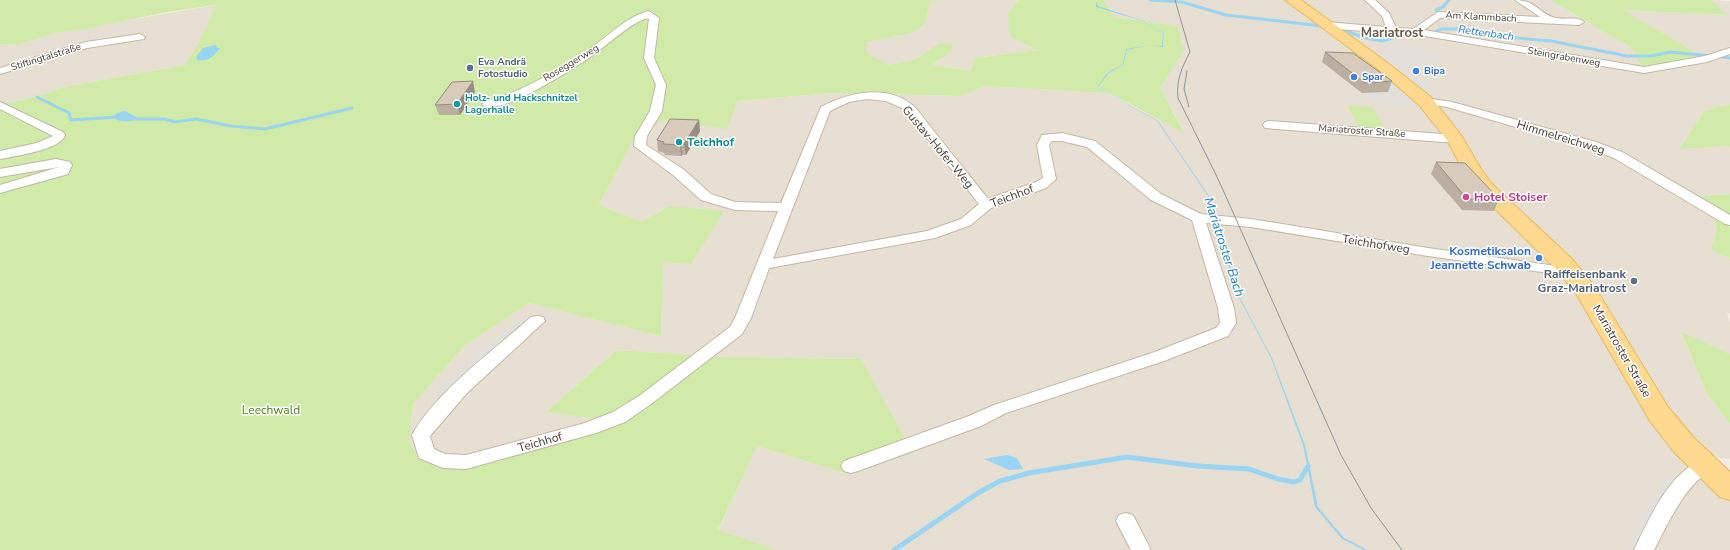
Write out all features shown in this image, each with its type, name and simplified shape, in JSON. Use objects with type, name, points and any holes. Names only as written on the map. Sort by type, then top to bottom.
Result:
[{"type":"main road","name":"Mariatroster Straße","points":[[1292,0],[1384,67],[1424,100],[1455,138],[1472,170],[1485,188],[1571,272],[1585,289],[1603,317],[1659,414],[1684,445],[1730,489]]},
{"type":"street","points":[[1370,0],[1386,15],[1392,31]]},
{"type":"street","name":"Am Klammbach","points":[[1520,0],[1552,20]]},
{"type":"street","name":"Roseggerweg","points":[[488,104],[501,103],[526,92],[540,82],[576,63],[619,30],[649,14],[654,18],[649,58],[661,85],[656,112],[641,136],[640,146],[678,172],[706,197],[718,202],[735,206],[786,208]]},
{"type":"street","name":"Am Klammbach","points":[[1420,32],[1438,15],[1579,22]]},
{"type":"street","name":"Steingrabenweg","points":[[1329,27],[1420,32],[1644,70],[1713,57],[1730,51]]},
{"type":"street","name":"Stiftingtalstraße","points":[[0,71],[81,46],[140,37]]},
{"type":"street","name":"Gustav-Hofer-Weg","points":[[786,208],[825,109],[843,100],[866,96],[899,100],[908,107],[986,205]]},
{"type":"street","name":"Himmelreichweg","points":[[1424,100],[1448,104],[1592,145],[1618,155],[1730,220]]},
{"type":"street","points":[[0,105],[59,135],[58,139],[41,146],[0,156]]},
{"type":"street","name":"Mariatroster Straße","points":[[1269,125],[1455,138]]},
{"type":"street","name":"Teichhof","points":[[763,265],[930,235],[966,222],[986,205],[1004,197],[1041,185],[1050,178],[1050,168],[1042,145],[1046,138],[1062,137],[1091,144],[1156,197],[1203,218],[1227,221]]},
{"type":"street","points":[[0,173],[56,163],[66,165],[63,171],[53,175],[0,189]]},
{"type":"street","name":"Teichhof","points":[[537,321],[447,402],[422,435],[426,453],[443,461],[466,462],[590,428],[619,417],[645,400],[736,330],[743,318],[786,208]]},
{"type":"street","points":[[851,466],[975,421],[1000,409],[1158,357],[1222,332],[1228,323],[1226,308],[1217,283],[1203,218]]},
{"type":"street","name":"Teichhofweg","points":[[1227,221],[1421,251],[1571,272]]},
{"type":"street","points":[[1644,550],[1663,511],[1696,469],[1705,466]]},
{"type":"street","points":[[1126,521],[1141,550]]},
{"type":"shaded area","points":[[942,0],[1018,0],[1008,13],[1038,50],[974,58],[971,71],[930,65],[951,52],[939,43],[916,59],[889,65],[864,52],[868,42],[912,33],[925,24],[930,2]]},
{"type":"shaded area","points":[[1104,0],[1551,0],[1633,49],[1691,50],[1621,10],[1727,15],[1711,0],[1730,1],[1730,104],[1704,111],[1679,149],[1730,146],[1730,194],[1687,197],[1708,210],[1716,223],[1715,241],[1711,250],[1730,258],[1730,313],[1727,313],[1730,323],[1730,354],[1681,333],[1706,392],[1730,424],[1730,459],[1706,456],[1730,478],[1730,550],[776,550],[718,531],[757,446],[848,474],[861,359],[724,357],[617,350],[546,412],[623,421],[512,457],[449,469],[418,458],[409,440],[413,404],[465,345],[529,303],[661,335],[663,262],[669,206],[642,222],[599,205],[642,123],[670,121],[737,101],[832,93],[960,96],[985,86],[1105,93],[1184,132],[1160,87],[1183,51],[1178,26],[1114,17]]},
{"type":"shaded area","points":[[216,5],[198,44],[185,65],[70,86],[23,100],[0,104],[0,44],[17,45],[54,33]]},
{"type":"shaded area","points":[[1383,42],[1401,43],[1453,62],[1413,64],[1417,68],[1408,68],[1434,87],[1422,89],[1374,53],[1388,53],[1388,46]]},
{"type":"shaded area","points":[[1364,61],[1414,100],[1419,107],[1373,104],[1362,93]]},
{"type":"shaded area","points":[[522,316],[532,319],[446,393],[436,390]]},
{"type":"shaded area","points":[[1668,475],[1674,479],[1645,526],[1636,550],[1627,550],[1637,523]]},
{"type":"green space","name":"Leechwald","points":[[0,0],[942,0],[930,2],[925,24],[912,33],[868,42],[865,52],[889,65],[916,59],[939,43],[952,45],[951,52],[931,65],[971,71],[974,58],[1037,50],[1010,36],[1008,13],[1018,0],[1096,0],[1098,6],[1097,0],[1104,0],[1114,17],[1144,21],[1163,33],[1163,47],[1164,33],[1145,21],[1178,26],[1184,51],[1160,87],[1184,133],[1098,87],[1108,74],[1124,64],[1127,50],[1123,64],[1107,73],[1097,87],[1112,96],[1105,93],[985,86],[960,96],[832,93],[737,101],[727,129],[670,121],[642,123],[599,205],[642,222],[669,206],[724,211],[691,264],[663,262],[661,336],[529,303],[465,345],[413,404],[409,440],[418,458],[449,469],[512,457],[622,422],[546,412],[617,350],[724,357],[861,359],[913,453],[848,474],[757,446],[718,530],[776,550],[0,550],[0,104],[23,100],[70,86],[185,65],[198,44],[216,5],[167,12],[80,30],[54,33],[17,45],[0,44]]},
{"type":"green space","points":[[1551,0],[1711,0],[1728,15],[1623,10],[1691,50],[1696,58],[1642,67],[1633,49]]},
{"type":"green space","points":[[1730,104],[1730,146],[1679,149],[1704,111]]},
{"type":"green space","points":[[1347,105],[1372,107],[1386,130],[1360,128]]},
{"type":"green space","points":[[1730,194],[1730,258],[1711,250],[1716,230],[1713,218],[1709,212],[1686,197]]},
{"type":"green space","points":[[1681,332],[1730,354],[1730,424],[1706,392]]},
{"type":"water","points":[[1096,0],[1098,6],[1144,21],[1164,33],[1163,47],[1150,45],[1162,46],[1163,33],[1143,21],[1096,7]]},
{"type":"water","points":[[216,45],[217,48],[220,48],[213,56],[205,60],[197,60],[196,57],[203,48]]},
{"type":"water","name":"Mariatroster Bach","points":[[1150,45],[1127,50],[1124,64],[1108,74],[1098,87],[1158,121],[1211,199],[1220,223],[1237,292],[1272,358],[1305,445],[1318,507],[1344,538],[1368,550],[1364,550],[1342,539],[1315,507],[1303,445],[1271,358],[1236,292],[1210,199],[1157,121],[1097,87],[1107,73],[1123,64],[1126,49]]},
{"type":"water","points":[[125,111],[138,118],[132,121],[125,121],[112,117],[117,113]]},
{"type":"water","points":[[1007,455],[1017,458],[1023,469],[1009,470],[984,459]]},
{"type":"building","points":[[1325,52],[1353,53],[1392,81],[1365,83]]},
{"type":"building","points":[[473,81],[457,104],[435,105],[452,82]]},
{"type":"building","points":[[670,119],[699,120],[684,144],[663,144],[664,142],[657,140]]},
{"type":"building","points":[[1436,162],[1465,163],[1499,199],[1467,199]]},
{"type":"waterway","name":"Rettenbach","points":[[1150,0],[1182,2],[1226,15],[1322,26]]},
{"type":"waterway","points":[[1436,10],[1443,7],[1449,0]]},
{"type":"waterway","name":"Rettenbach","points":[[1339,29],[1366,38],[1382,41],[1402,35],[1429,35],[1441,29],[1466,29],[1505,37],[1551,41],[1627,56],[1651,56],[1671,52],[1730,58]]},
{"type":"waterway","points":[[37,97],[69,113],[71,120],[116,117]]},
{"type":"waterway","points":[[131,119],[164,119],[175,122],[196,119],[231,126],[265,129],[352,108]]},
{"type":"waterway","points":[[894,550],[978,493],[1000,481],[1029,473],[1127,457],[1197,466],[1249,469],[1278,479],[1294,482],[1300,480],[1308,466]]},
{"type":"tram line","points":[[1175,0],[1190,52],[1180,74],[1178,98],[1219,181],[1341,455],[1371,508],[1402,550]]},
{"type":"tram line","points":[[1187,71],[1184,89],[1189,107]]},
{"type":"place","name":"Eva Andrä Fotostudio","points":[[470,68]]},
{"type":"place","name":"Bipa","points":[[1416,71]]},
{"type":"place","name":"Spar","points":[[1354,77]]},
{"type":"place","name":"Holz- und Hackschnitzel Lagerhalle","points":[[457,104]]},
{"type":"place","name":"Teichhof","points":[[679,142]]},
{"type":"place","name":"Hotel Stoiser","points":[[1466,197]]},
{"type":"place","name":"Kosmetiksalon Jeannette Schwab","points":[[1539,258]]},
{"type":"place","name":"Raiffeisenbank Graz-Mariatrost","points":[[1634,281]]},
{"type":"district","name":"Mariatrost","points":[[1392,33]]}]
